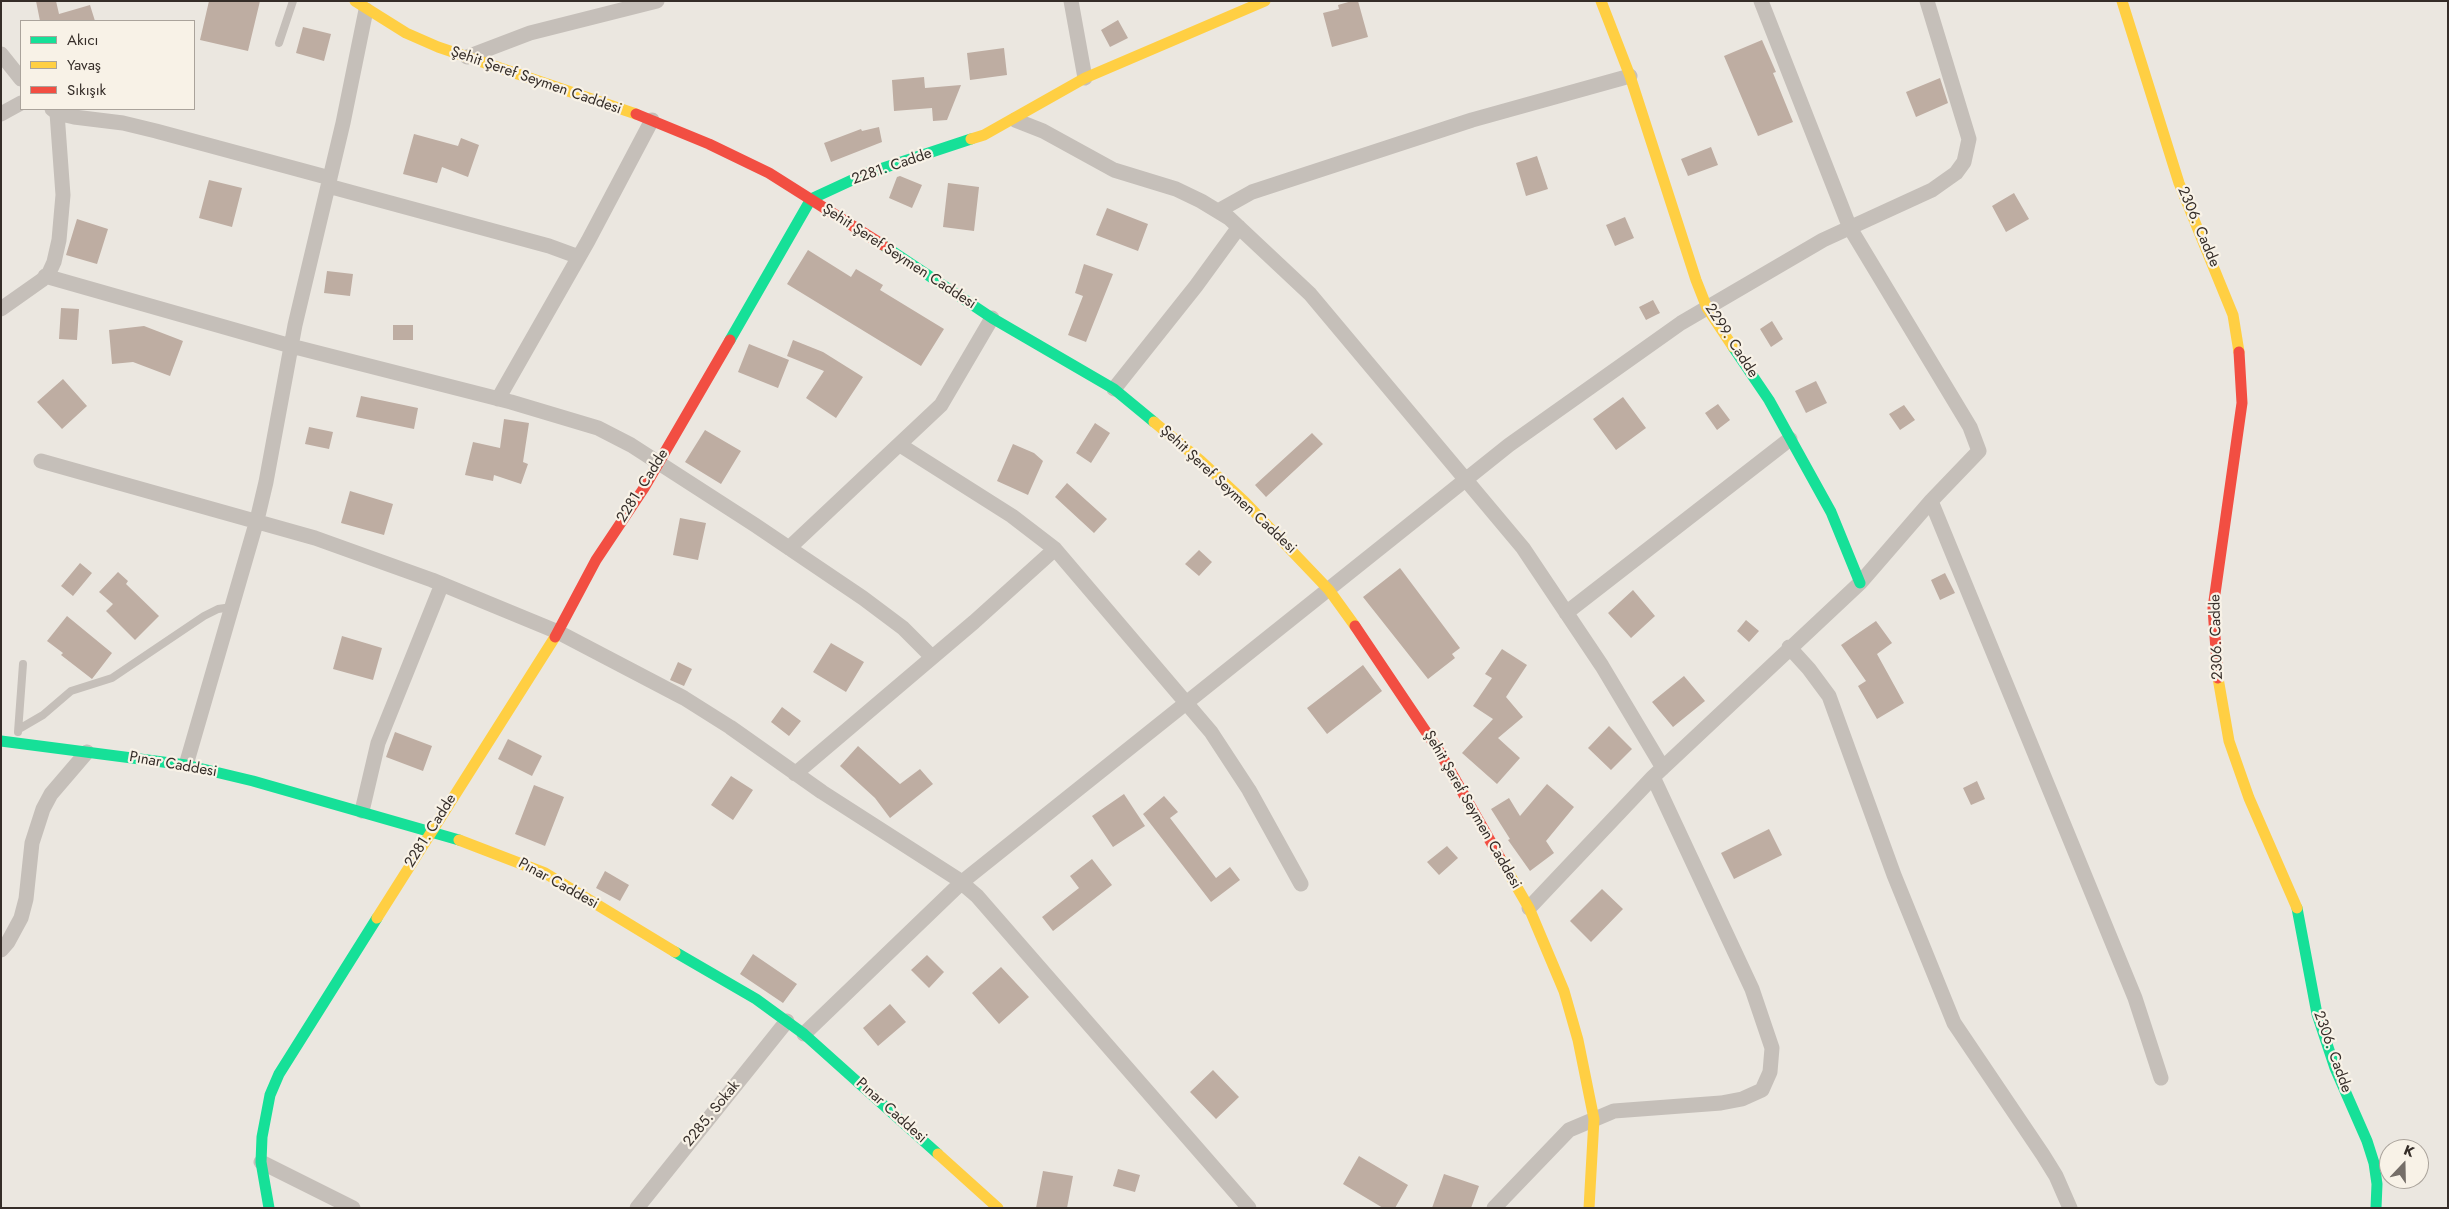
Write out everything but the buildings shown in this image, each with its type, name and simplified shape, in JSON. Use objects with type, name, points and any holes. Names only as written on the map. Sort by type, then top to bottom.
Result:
[{"type":"street","points":[[467,57],[530,34],[657,1]]},
{"type":"street","points":[[1071,1],[1085,78]]},
{"type":"street","name":"2281. Cadde","points":[[269,1208],[260,1162],[265,1116],[278,1074],[558,632],[596,560],[659,463],[811,199],[865,174],[984,135],[1015,120],[1046,98],[1085,78],[1265,1]]},
{"type":"street","name":"2299. Cadde","points":[[1601,1],[1630,76],[1696,280],[1707,308],[1750,370],[1831,512],[1860,583]]},
{"type":"street","points":[[1528,908],[1658,773],[1717,719],[1789,647],[1860,583],[1931,501],[1973,460],[1979,450],[1970,427],[1850,228],[1761,1]]},
{"type":"street","points":[[804,1034],[962,882],[1509,445],[1642,350],[1707,308],[1823,240],[1932,190],[1956,174],[1964,162],[1969,139],[1927,1]]},
{"type":"street","name":"2306. Cadde","points":[[2122,1],[2179,183],[2234,315],[2239,344],[2242,403],[2213,608],[2217,674],[2229,741],[2246,789],[2296,904],[2306,948],[2317,1014],[2335,1068],[2367,1141],[2374,1162],[2377,1184],[2376,1208]]},
{"type":"street","points":[[186,765],[257,520],[266,482],[291,346],[329,182],[360,6]]},
{"type":"street","name":"Şehit Şeref Seymen Caddesi","points":[[360,6],[406,33],[467,57],[652,120],[744,161],[811,199],[992,318],[1114,390],[1201,461],[1251,508],[1329,590],[1369,644],[1439,750],[1528,908],[1564,991],[1578,1040],[1594,1119],[1589,1208]]},
{"type":"street","points":[[1,54],[20,78]]},
{"type":"street","points":[[1218,211],[1252,192],[1472,120],[1630,76]]},
{"type":"street","points":[[1,114],[20,104]]},
{"type":"street","points":[[1,309],[45,276],[54,262],[59,240],[63,195],[54,111],[156,131],[549,246],[579,257]]},
{"type":"street","points":[[498,399],[579,257],[652,120]]},
{"type":"street","points":[[1015,120],[1043,131],[1114,170],[1176,189],[1218,211],[1239,227],[1310,294],[1467,478],[1523,548],[1607,674],[1658,773],[1752,989],[1772,1048],[1773,1059],[1770,1072],[1762,1090],[1742,1099],[1721,1103],[1614,1111],[1569,1130],[1494,1208]]},
{"type":"street","points":[[1114,390],[1196,286],[1239,227]]},
{"type":"street","points":[[45,276],[291,346],[498,399],[598,428],[659,463],[885,614],[904,628],[932,657]]},
{"type":"street","points":[[788,548],[941,405],[992,318]]},
{"type":"street","points":[[1566,613],[1790,439]]},
{"type":"street","points":[[900,444],[1012,516],[1055,549],[1131,641],[1188,703],[1211,732],[1249,790],[1301,884]]},
{"type":"street","points":[[41,461],[257,520],[315,538],[442,584],[558,632],[671,690],[730,727],[795,774],[962,882],[1002,922],[1250,1208]]},
{"type":"street","points":[[1931,501],[2127,980],[2161,1078]]},
{"type":"street","points":[[795,774],[1055,549]]},
{"type":"street","points":[[362,811],[378,743],[442,584]]},
{"type":"street","points":[[1789,647],[1809,669],[1829,696],[1894,875],[1954,1022],[2043,1155],[2056,1176],[2070,1208]]},
{"type":"street","name":"Pınar Caddesi","points":[[1,740],[186,765],[362,811],[500,853],[545,872],[646,936],[756,999],[804,1034],[998,1208]]},
{"type":"street","points":[[1,950],[8,942],[21,918],[26,899],[32,843],[43,809],[51,794],[87,752]]},
{"type":"street","name":"2285. Sokak","points":[[637,1208],[786,1021]]},
{"type":"street","points":[[260,1162],[353,1208]]},
{"type":"lane","points":[[279,43],[293,1]]},
{"type":"lane","points":[[19,729],[43,715],[71,691],[112,678],[204,616],[218,609],[232,607]]},
{"type":"lane","points":[[18,742],[22,664]]},
{"type":"traffic: fast","points":[[730,340],[811,199],[865,174],[971,139]]},
{"type":"traffic: fast","points":[[883,245],[992,318],[1114,389],[1154,422]]},
{"type":"traffic: fast","points":[[1733,347],[1769,400],[1831,512],[1860,583]]},
{"type":"traffic: fast","points":[[1,741],[186,765],[253,781],[459,840]]},
{"type":"traffic: fast","points":[[2297,908],[2317,1014],[2335,1068],[2367,1141],[2374,1163],[2377,1184],[2376,1208]]},
{"type":"traffic: fast","points":[[269,1208],[261,1162],[262,1137],[270,1095],[279,1074],[377,918]]},
{"type":"traffic: fast","points":[[675,952],[756,999],[804,1034],[938,1154]]},
{"type":"traffic: slow","points":[[355,1],[406,33],[438,47],[636,114]]},
{"type":"traffic: slow","points":[[971,139],[984,135],[1085,78],[1265,1]]},
{"type":"traffic: slow","points":[[1601,1],[1630,76],[1696,280],[1707,308],[1733,347]]},
{"type":"traffic: slow","points":[[2122,1],[2179,183],[2233,315],[2239,352]]},
{"type":"traffic: slow","points":[[1154,422],[1201,461],[1245,502],[1329,590],[1355,626]]},
{"type":"traffic: slow","points":[[377,918],[555,637]]},
{"type":"traffic: slow","points":[[2218,678],[2229,741],[2249,798],[2297,908]]},
{"type":"traffic: slow","points":[[459,840],[545,873],[675,952]]},
{"type":"traffic: slow","points":[[1500,858],[1529,908],[1564,991],[1578,1040],[1594,1119],[1589,1208]]},
{"type":"traffic: slow","points":[[938,1154],[998,1208]]},
{"type":"traffic: jam","points":[[636,114],[709,144],[769,173],[883,245]]},
{"type":"traffic: jam","points":[[555,637],[596,560],[644,488],[730,340]]},
{"type":"traffic: jam","points":[[2218,678],[2213,608],[2242,403],[2239,352]]},
{"type":"traffic: jam","points":[[1355,626],[1439,751],[1500,858]]}]
